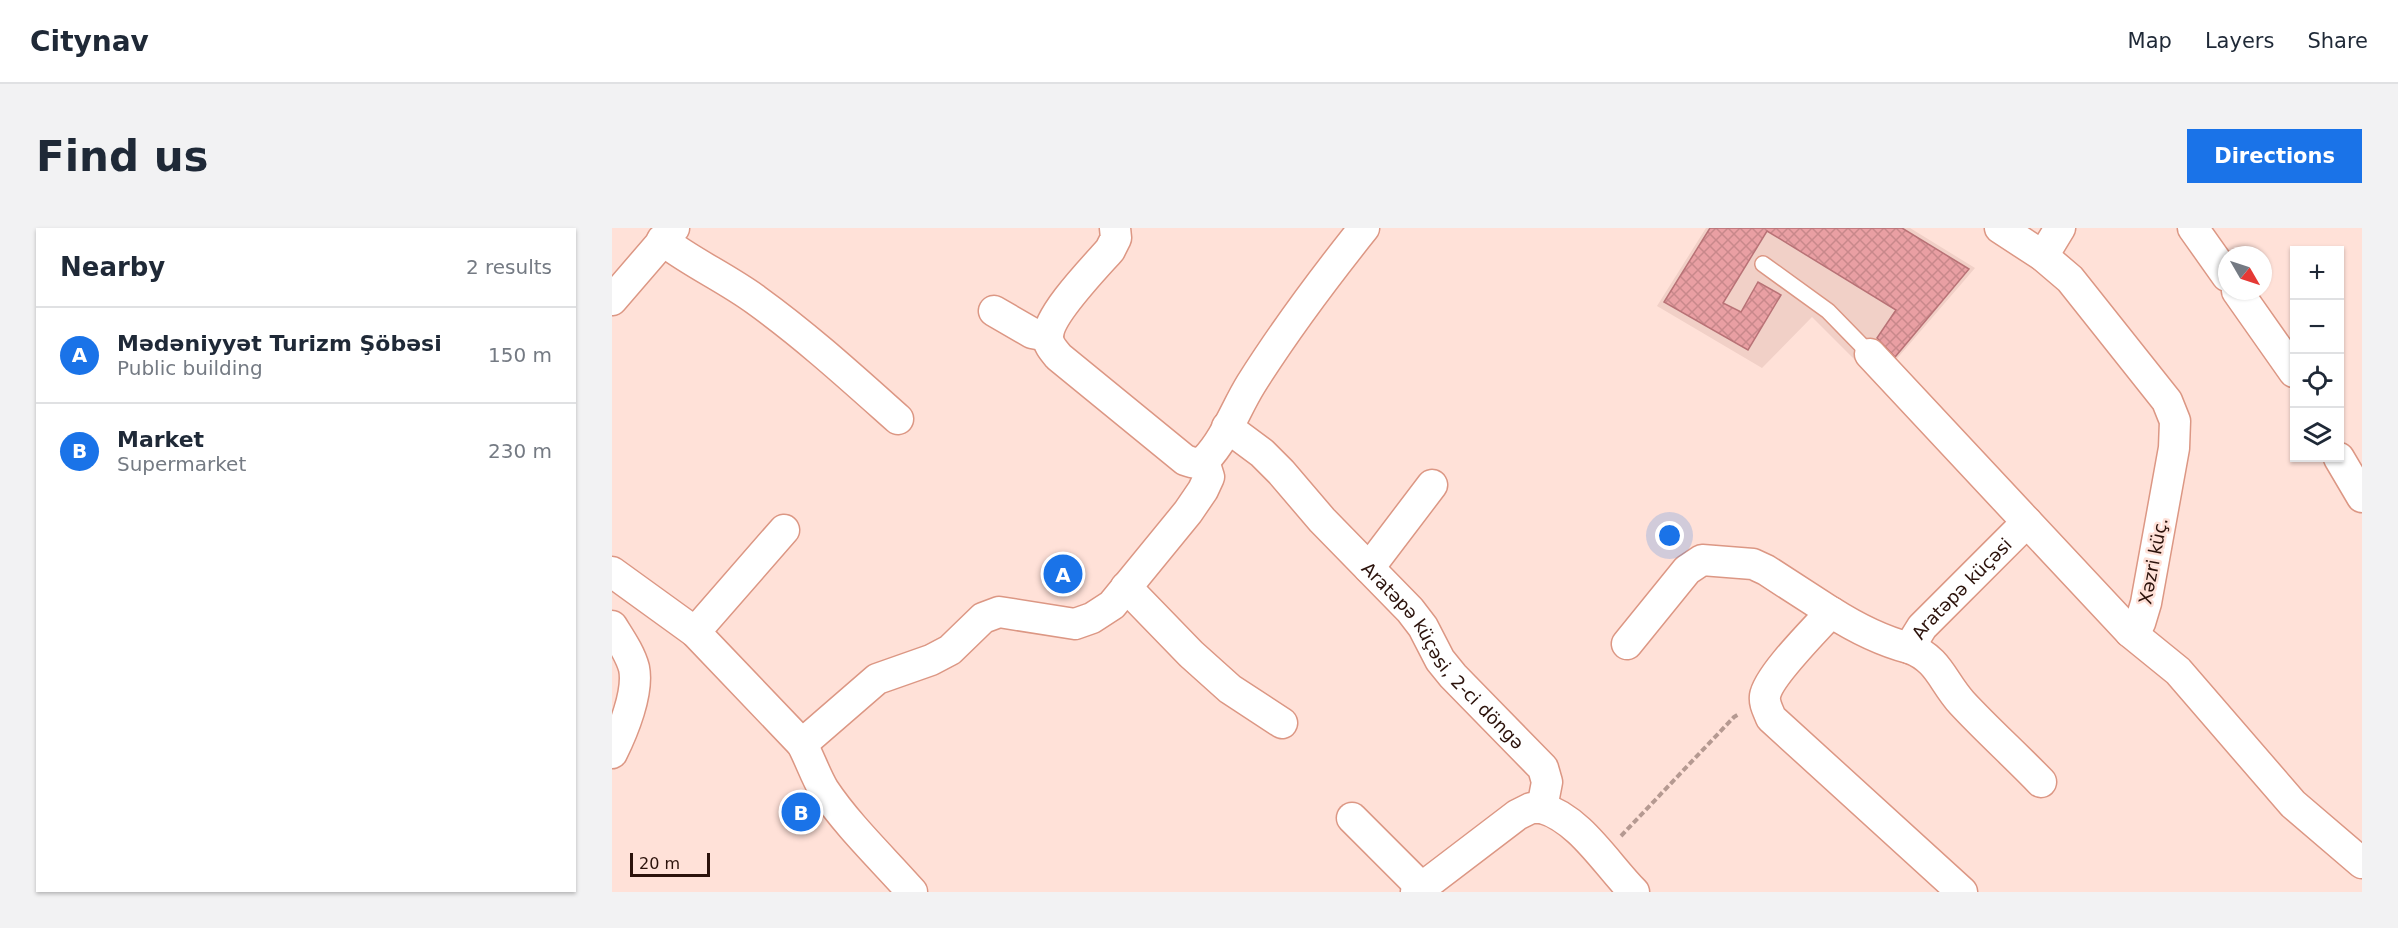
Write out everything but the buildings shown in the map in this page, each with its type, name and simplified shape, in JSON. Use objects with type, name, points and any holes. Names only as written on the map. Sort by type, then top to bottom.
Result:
[{"type":"street","points":[[1115,228],[1116,238],[1110,250],[1060,309],[1048,336],[1050,347],[1059,357],[1185,460],[1196,464],[1204,461],[1227,427],[1251,384],[1289,328],[1364,228]]},
{"type":"street","name":"Xəzri küç.","points":[[2000,228],[2043,256],[2070,279],[2167,401],[2175,421],[2174,448],[2146,603],[2140,623],[2130,632]]},
{"type":"street","points":[[2043,256],[2060,228]]},
{"type":"street","points":[[2193,228],[2218,263]]},
{"type":"street","points":[[612,300],[668,234],[701,267],[755,299],[813,344],[898,419]]},
{"type":"street","points":[[2243,300],[2290,365]]},
{"type":"street","points":[[994,311],[1032,333],[1048,336]]},
{"type":"street","points":[[1870,354],[2027,522]]},
{"type":"street","name":"Aratəpə küçəsi, 2-ci döngə","points":[[1227,427],[1262,453],[1322,520],[1410,610],[1423,627],[1440,660],[1453,676],[1543,768],[1547,782],[1542,808]]},
{"type":"street","points":[[802,744],[877,679],[931,660],[950,650],[983,618],[999,612],[1075,624],[1092,618],[1112,605],[1188,512],[1203,490],[1209,477],[1204,461]]},
{"type":"street","points":[[2341,462],[2362,497]]},
{"type":"street","points":[[1370,568],[1432,485]]},
{"type":"street","name":"Aratəpə küçəsi","points":[[1627,645],[1687,570],[1702,560],[1753,564],[1863,632],[1883,641],[1909,648],[1922,627],[2027,522],[2130,632]]},
{"type":"street","points":[[695,632],[784,530]]},
{"type":"street","points":[[612,572],[695,632],[802,744],[823,788],[838,809],[912,892]]},
{"type":"street","points":[[1126,587],[1191,654],[1222,682],[1282,723]]},
{"type":"street","points":[[1831,612],[1772,679],[1765,693],[1764,703],[1771,718],[1962,892]]},
{"type":"street","points":[[612,626],[630,656],[634,670],[634,684],[626,723],[612,753]]},
{"type":"street","points":[[2130,632],[2178,671],[2293,804],[2362,863]]},
{"type":"street","points":[[1909,648],[1923,653],[1935,664],[1960,701],[2041,782]]},
{"type":"street","points":[[1352,818],[1419,890],[1516,815],[1531,808],[1554,811],[1602,855],[1632,892]]},
{"type":"lane","points":[[1763,264],[1828,311],[1870,354]]},
{"type":"path","points":[[1602,855],[1734,717],[1764,703]]},
{"type":"shaded area","points":[[1706,228],[1910,228],[1975,268],[1894,362],[1860,365],[1812,317],[1762,368],[1657,306]]},
{"type":"place","name":"Mədəniyyət Turizm Şöbəsi","points":[[1063,574]]},
{"type":"place","name":"Market","points":[[801,812]]}]
